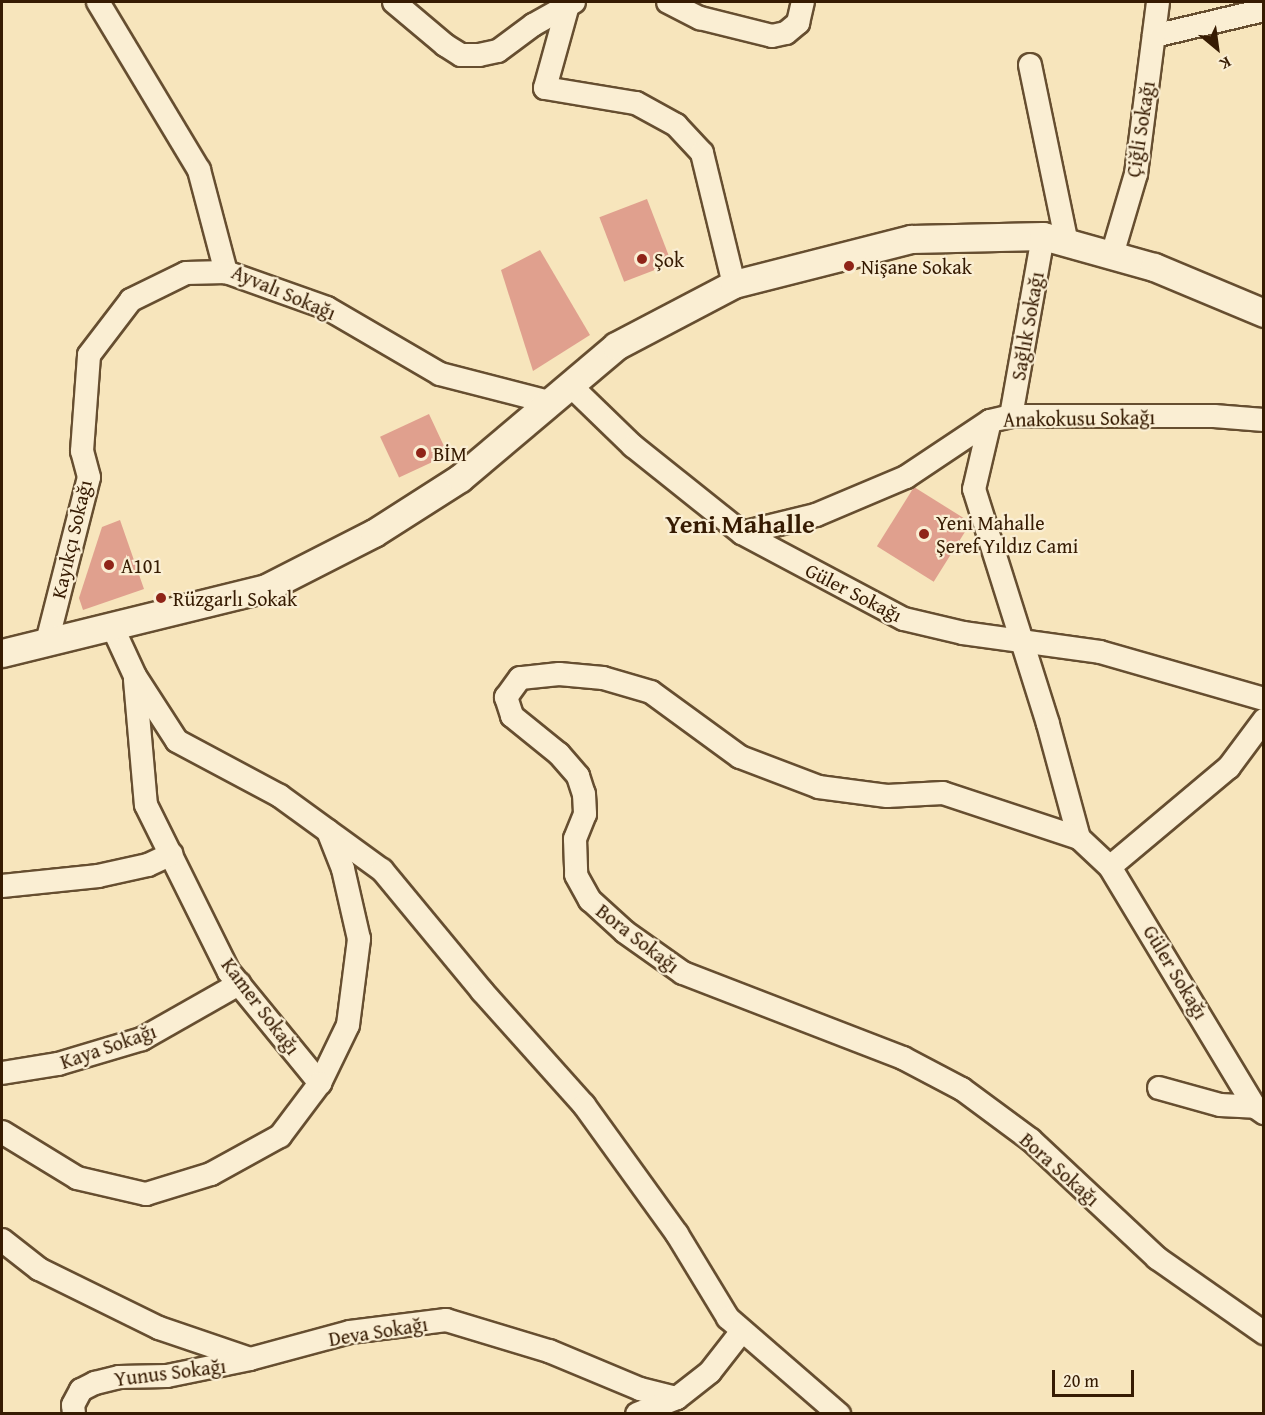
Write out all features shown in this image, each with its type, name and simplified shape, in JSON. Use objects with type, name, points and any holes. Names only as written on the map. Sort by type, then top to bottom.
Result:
[{"type":"street","name":"Ayvalı Sokağı","points":[[98,2],[199,170],[226,272],[327,308],[440,374],[549,402]]},
{"type":"street","points":[[394,2],[461,55],[498,51],[571,3]]},
{"type":"street","points":[[668,2],[700,18],[772,36],[786,33],[798,23],[804,3]]},
{"type":"street","name":"Çiğli Sokağı","points":[[1112,255],[1136,174],[1158,2]]},
{"type":"street","points":[[571,3],[545,88],[636,103],[676,125],[702,153],[734,284]]},
{"type":"street","points":[[1154,36],[1263,10]]},
{"type":"street","points":[[1030,65],[1055,239]]},
{"type":"street","points":[[2,653],[276,583],[374,532],[460,478],[616,346],[734,284],[911,239],[1055,239],[1154,267],[1263,313]]},
{"type":"street","name":"Sağlık Sokağı","points":[[1055,239],[1000,418],[974,489],[1079,838]]},
{"type":"street","name":"Kayıkçı Sokağı","points":[[47,642],[89,477],[82,451],[90,355],[131,300],[186,273],[226,272]]},
{"type":"street","name":"Güler Sokağı","points":[[570,384],[633,446],[742,533],[904,619],[1020,641],[1100,652],[1263,699]]},
{"type":"street","name":"Anakokusu Sokağı","points":[[742,533],[816,515],[906,477],[1000,418],[1214,416],[1263,420]]},
{"type":"street","points":[[112,626],[135,676],[177,741],[280,796],[382,870],[482,991],[584,1105],[676,1234],[728,1318],[839,1413]]},
{"type":"street","name":"Bora Sokağı","points":[[1110,867],[1079,838],[944,793],[887,796],[819,787],[741,757],[651,692],[603,678],[559,674],[520,678],[506,697],[512,716],[559,754],[578,776],[585,814],[575,839],[576,875],[590,900],[625,932],[682,973],[903,1058],[962,1089],[1031,1140],[1157,1258],[1263,1333]]},
{"type":"street","name":"Kamer Sokağı","points":[[135,676],[146,805],[230,972],[320,1083]]},
{"type":"street","points":[[1110,867],[1229,768],[1263,720]]},
{"type":"street","points":[[2,1132],[78,1178],[146,1194],[211,1174],[280,1136],[320,1083],[348,1025],[359,939],[343,869],[328,830]]},
{"type":"street","points":[[2,886],[98,876],[148,866],[172,854]]},
{"type":"street","name":"Güler Sokağı","points":[[1110,867],[1259,1110]]},
{"type":"street","name":"Kaya Sokağı","points":[[2,1073],[58,1064],[142,1039],[239,984]]},
{"type":"street","name":"Güler Sokağı","points":[[1159,1088],[1220,1105],[1259,1110]]},
{"type":"street","points":[[2,1240],[39,1269],[159,1328],[250,1359]]},
{"type":"street","name":"Deva Sokağı","points":[[250,1359],[350,1332],[446,1320],[549,1350],[640,1389],[677,1398]]},
{"type":"street","points":[[637,1413],[677,1398],[710,1372],[742,1331]]},
{"type":"street","name":"Yunus Sokağı","points":[[74,1413],[73,1405],[81,1390],[95,1383],[119,1377],[167,1376],[250,1359]]},
{"type":"building","points":[[647,199],[672,263],[624,282],[599,217]]},
{"type":"building","points":[[540,250],[590,335],[533,371],[501,270]]},
{"type":"building","points":[[429,414],[448,455],[399,478],[380,437]]},
{"type":"building","name":"Yeni Mahalle Şeref Yıldız Cami","points":[[914,487],[971,523],[934,582],[877,546]]},
{"type":"building","points":[[120,520],[144,589],[83,610],[79,598],[102,527]]},
{"type":"place","name":"Şok","points":[[642,259]]},
{"type":"place","name":"Nişane Sokak","points":[[849,266]]},
{"type":"place","name":"BİM","points":[[421,453]]},
{"type":"place","name":"Yeni Mahalle Şeref Yıldız Cami","points":[[924,534]]},
{"type":"place","name":"A101","points":[[109,565]]},
{"type":"place","name":"Rüzgarlı Sokak","points":[[161,598]]},
{"type":"district","name":"Yeni Mahalle","points":[[740,524]]}]
